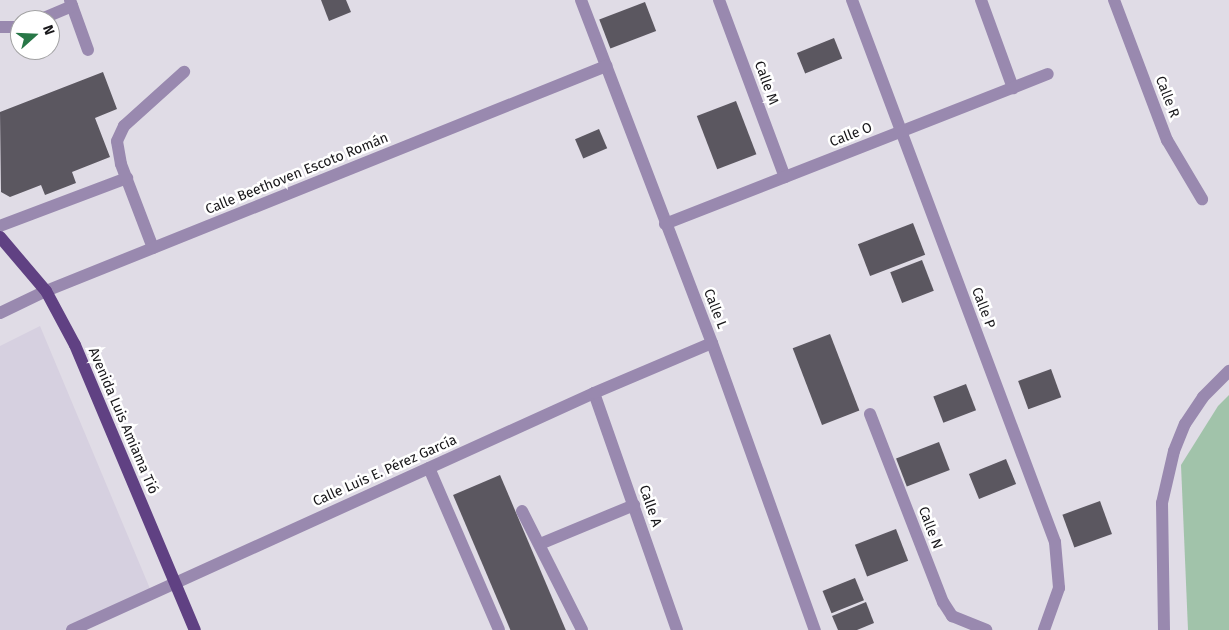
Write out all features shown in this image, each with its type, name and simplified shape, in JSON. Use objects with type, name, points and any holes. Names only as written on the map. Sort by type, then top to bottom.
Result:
[{"type":"main road","name":"Avenida Luis Amiama Tió","points":[[0,237],[46,291],[75,345],[195,630]]},
{"type":"street","name":"Calle L","points":[[581,0],[712,343],[815,630]]},
{"type":"street","name":"Calle M","points":[[719,0],[785,177]]},
{"type":"street","name":"Calle P","points":[[852,0],[1055,542],[1059,588],[1044,630]]},
{"type":"street","points":[[982,0],[1013,88]]},
{"type":"street","name":"Calle R","points":[[1114,0],[1167,140],[1202,199]]},
{"type":"street","points":[[58,10],[71,3],[88,50]]},
{"type":"street","name":"Calle Beethoven Escoto Román","points":[[0,313],[46,291],[606,66]]},
{"type":"street","points":[[153,248],[126,178],[117,141],[124,126],[184,72]]},
{"type":"street","name":"Calle O","points":[[665,224],[1048,74]]},
{"type":"street","points":[[0,226],[126,178]]},
{"type":"street","name":"Calle Luis E. Pérez García","points":[[72,630],[594,393],[712,343]]},
{"type":"street","points":[[1164,630],[1162,504],[1174,451],[1184,424],[1198,403],[1229,371]]},
{"type":"street","name":"Calle A","points":[[594,393],[677,630]]},
{"type":"street","name":"Calle N","points":[[870,414],[944,602],[952,616],[986,630]]},
{"type":"street","points":[[429,468],[499,630]]},
{"type":"street","points":[[540,544],[634,505]]},
{"type":"street","points":[[522,511],[582,630]]},
{"type":"shaded area","points":[[40,326],[151,591],[67,630],[0,630],[0,346]]},
{"type":"green space","points":[[1229,395],[1229,630],[1188,630],[1181,465],[1218,406]]},
{"type":"building","points":[[321,0],[346,0],[351,12],[329,21]]},
{"type":"building","points":[[645,2],[656,31],[610,49],[599,20]]},
{"type":"building","points":[[834,38],[842,58],[805,73],[797,53]]},
{"type":"building","points":[[103,72],[117,109],[95,118],[110,157],[72,172],[76,183],[45,195],[41,185],[10,197],[1,192],[0,112]]},
{"type":"building","points":[[736,101],[756,154],[717,169],[697,116]]},
{"type":"building","points":[[599,129],[607,148],[583,158],[575,139]]},
{"type":"building","points":[[913,223],[925,255],[870,276],[858,244]]},
{"type":"building","points":[[922,260],[934,291],[902,303],[890,272]]},
{"type":"building","points":[[830,334],[859,411],[822,425],[793,348]]},
{"type":"building","points":[[1051,369],[1061,397],[1028,409],[1018,381]]},
{"type":"building","points":[[966,384],[976,410],[943,423],[933,397]]},
{"type":"building","points":[[939,442],[950,470],[907,486],[896,458]]},
{"type":"building","points":[[1006,459],[1016,484],[979,499],[969,474]]},
{"type":"building","points":[[500,475],[566,630],[510,630],[453,495]]},
{"type":"building","points":[[1100,501],[1112,534],[1074,548],[1062,515]]},
{"type":"building","points":[[896,529],[908,561],[867,577],[855,545]]},
{"type":"building","points":[[855,578],[864,600],[832,613],[823,591]]},
{"type":"building","points":[[866,602],[874,623],[857,630],[838,630],[832,616]]}]
